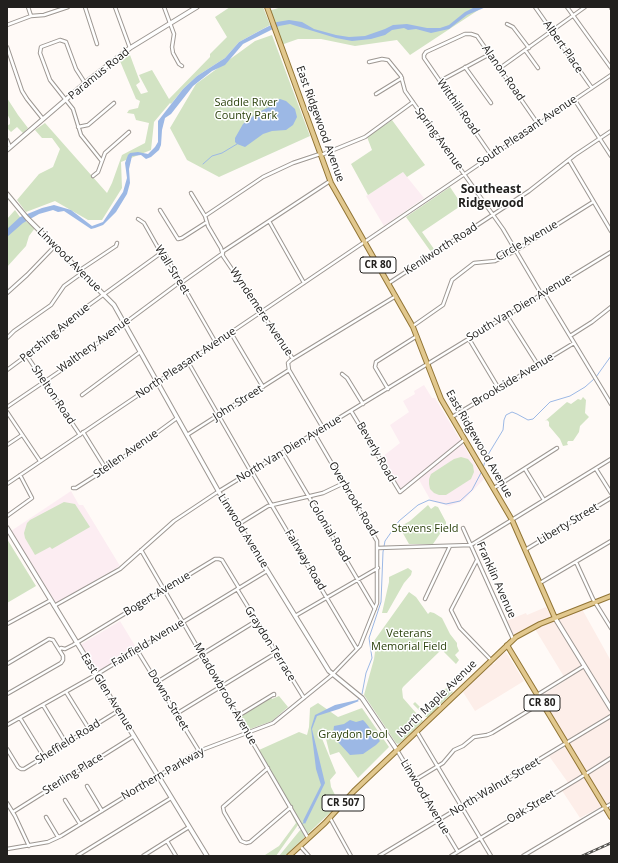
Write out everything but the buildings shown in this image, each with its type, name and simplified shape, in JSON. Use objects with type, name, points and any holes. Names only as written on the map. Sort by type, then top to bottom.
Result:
[{"type":"main road","name":"Paramus Road","points":[[9,148],[85,83],[130,48],[197,7]]},
{"type":"main road","name":"East Ridgewood Avenue","points":[[267,7],[330,181],[413,326],[441,399],[512,520],[555,618],[611,709]]},
{"type":"main road","name":"Linwood Avenue","points":[[7,194],[24,215],[114,305],[219,492],[295,616],[332,674],[362,698],[397,750]]},
{"type":"main road","name":"East Glen Avenue","points":[[7,528],[207,856]]},
{"type":"main road","name":"CR 507","points":[[555,618],[611,596]]},
{"type":"main road","name":"North Maple Avenue","points":[[289,856],[330,818],[354,791],[513,639],[538,624],[555,618]]},
{"type":"main road","name":"CR 80","points":[[507,645],[611,818]]},
{"type":"street","points":[[28,7],[31,16]]},
{"type":"street","points":[[56,7],[57,11]]},
{"type":"street","points":[[7,25],[31,16],[44,15],[68,7]]},
{"type":"street","points":[[85,7],[97,44]]},
{"type":"street","points":[[115,7],[130,48]]},
{"type":"street","points":[[164,7],[174,34],[173,53],[179,64],[182,66]]},
{"type":"street","name":"Albert Place","points":[[535,7],[592,88]]},
{"type":"street","points":[[567,7],[611,68]]},
{"type":"street","points":[[500,68],[585,7]]},
{"type":"street","points":[[507,24],[513,27],[528,48]]},
{"type":"street","name":"Alanon Road","points":[[425,59],[424,55],[426,52],[468,34],[477,36],[538,124]]},
{"type":"street","points":[[85,83],[76,68],[66,42],[60,40],[41,47],[40,52],[50,80],[75,113],[81,135],[102,160]]},
{"type":"street","points":[[7,47],[22,91],[43,119]]},
{"type":"street","points":[[525,50],[538,68]]},
{"type":"street","points":[[440,81],[490,54]]},
{"type":"street","name":"Spring Avenue","points":[[369,62],[382,59],[388,60],[402,78],[405,91],[492,215],[570,336],[611,404]]},
{"type":"street","name":"Witthill Road","points":[[425,59],[491,155]]},
{"type":"street","points":[[465,67],[490,103]]},
{"type":"street","name":"South Pleasant Avenue","points":[[364,242],[611,74]]},
{"type":"street","points":[[376,94],[402,78]]},
{"type":"street","points":[[574,99],[611,156]]},
{"type":"street","points":[[78,126],[88,125],[114,102]]},
{"type":"street","points":[[205,216],[263,177],[293,163],[365,137],[413,102]]},
{"type":"street","name":"Kenilworth Road","points":[[388,283],[529,191],[568,160],[611,131]]},
{"type":"street","points":[[93,176],[98,172],[102,160],[108,150],[129,132]]},
{"type":"street","points":[[7,140],[9,148]]},
{"type":"street","points":[[568,160],[611,231]]},
{"type":"street","name":"Walthery Avenue","points":[[7,407],[44,382],[222,253],[330,181]]},
{"type":"street","name":"Wyndemere Avenue","points":[[191,193],[205,216],[222,253],[293,359],[288,363],[289,370],[323,428]]},
{"type":"street","name":"Circle Avenue","points":[[413,326],[443,305],[452,280],[474,263],[495,261],[515,251],[593,202]]},
{"type":"street","points":[[160,210],[178,239],[207,222]]},
{"type":"street","name":"Wall Street","points":[[138,219],[144,223],[160,253],[166,256],[216,343]]},
{"type":"street","points":[[269,221],[304,283]]},
{"type":"street","name":"North Pleasant Avenue","points":[[7,484],[364,242]]},
{"type":"street","points":[[7,338],[50,305],[64,286],[116,246],[117,243]]},
{"type":"street","points":[[7,293],[55,246]]},
{"type":"street","name":"South Van Dien Avenue","points":[[428,364],[611,252]]},
{"type":"street","name":"Pershing Avenue","points":[[7,370],[65,327],[78,313],[160,253]]},
{"type":"street","points":[[293,359],[396,296]]},
{"type":"street","points":[[570,336],[592,322],[611,307]]},
{"type":"street","points":[[507,316],[538,365]]},
{"type":"street","points":[[231,333],[263,387]]},
{"type":"street","points":[[388,389],[375,367],[376,362],[416,336]]},
{"type":"street","points":[[469,339],[498,389]]},
{"type":"street","name":"Brookside Avenue","points":[[451,417],[574,343]]},
{"type":"street","points":[[82,395],[140,352]]},
{"type":"street","name":"Shelton Road","points":[[27,356],[80,435]]},
{"type":"street","name":"Fairway Road","points":[[188,362],[357,649]]},
{"type":"street","name":"North Van Dien Avenue","points":[[54,606],[120,568],[174,521],[428,364]]},
{"type":"street","name":"John Street","points":[[187,435],[289,370]]},
{"type":"street","points":[[342,374],[347,378],[362,404]]},
{"type":"street","name":"Beverly Road","points":[[352,410],[400,492],[465,439]]},
{"type":"street","points":[[7,412],[40,461]]},
{"type":"street","name":"Steilen Avenue","points":[[73,488],[76,488],[106,469],[177,418]]},
{"type":"street","name":"Shelton Road","points":[[84,432],[106,469]]},
{"type":"street","name":"Overbrook Road","points":[[314,434],[376,538],[380,548],[378,568]]},
{"type":"street","points":[[7,445],[22,435]]},
{"type":"street","points":[[494,488],[557,448]]},
{"type":"street","name":"Colonial Road","points":[[283,453],[375,610]]},
{"type":"street","points":[[380,548],[471,545],[611,459]]},
{"type":"street","points":[[525,469],[544,500]]},
{"type":"street","points":[[596,469],[611,493]]},
{"type":"street","points":[[7,516],[32,499],[32,496],[20,475]]},
{"type":"street","points":[[239,524],[272,505],[328,491],[344,483]]},
{"type":"street","name":"Liberty Street","points":[[525,550],[611,498]]},
{"type":"street","name":"Franklin Avenue","points":[[463,528],[513,639]]},
{"type":"street","points":[[539,583],[611,541]]},
{"type":"street","points":[[425,599],[450,546]]},
{"type":"street","name":"Meadowbrook Avenue","points":[[141,550],[309,838]]},
{"type":"street","name":"Bogert Avenue","points":[[59,650],[65,649],[76,643],[217,558],[222,560],[238,589]]},
{"type":"street","points":[[477,560],[451,610],[460,628],[491,660]]},
{"type":"street","points":[[576,562],[595,602],[611,628]]},
{"type":"street","points":[[295,616],[378,568]]},
{"type":"street","name":"Northern Parkway","points":[[7,849],[48,842],[102,811],[199,751],[248,734],[277,721],[332,674],[363,641],[378,599],[378,568]]},
{"type":"street","name":"Fairfield Avenue","points":[[7,726],[137,650],[268,570]]},
{"type":"street","name":"Graydon Terrace","points":[[238,589],[304,698]]},
{"type":"street","points":[[7,624],[51,600]]},
{"type":"street","points":[[157,682],[256,621]]},
{"type":"street","points":[[7,664],[49,639],[54,640],[61,654]]},
{"type":"street","name":"Bogert Avenue","points":[[7,694],[60,663],[63,658],[61,654],[65,649]]},
{"type":"street","name":"Downs Street","points":[[137,650],[199,751]]},
{"type":"street","points":[[176,714],[276,653]]},
{"type":"street","points":[[537,695],[584,666]]},
{"type":"street","points":[[66,692],[89,729]]},
{"type":"street","points":[[238,716],[274,695]]},
{"type":"street","points":[[415,780],[448,759],[454,750],[463,746],[474,737],[489,735],[541,703]]},
{"type":"street","points":[[43,705],[66,743]]},
{"type":"street","name":"Sheffield Road","points":[[7,749],[18,766],[21,769],[24,769],[118,711]]},
{"type":"street","name":"North Walnut Street","points":[[379,856],[611,716]]},
{"type":"street","points":[[20,718],[44,757]]},
{"type":"street","points":[[417,732],[491,856]]},
{"type":"street","name":"Sterling Place","points":[[13,812],[134,736]]},
{"type":"street","name":"Linwood Avenue","points":[[397,750],[458,852]]},
{"type":"street","name":"Oak Street","points":[[451,856],[611,758]]},
{"type":"street","points":[[268,768],[223,807],[224,812],[241,841],[246,843],[250,842],[291,807]]},
{"type":"street","points":[[87,786],[102,811]]},
{"type":"street","points":[[77,856],[171,798]]},
{"type":"street","points":[[65,800],[80,824]]},
{"type":"street","points":[[7,803],[13,812],[29,846]]},
{"type":"street","points":[[523,856],[611,804]]},
{"type":"street","points":[[46,818],[58,837]]},
{"type":"street","points":[[330,818],[351,856]]},
{"type":"street","points":[[143,856],[189,828]]},
{"type":"street","points":[[167,841],[176,856]]},
{"type":"street","points":[[300,846],[309,856]]},
{"type":"shaded area","points":[[403,172],[424,198],[384,226],[366,196]]},
{"type":"shaded area","points":[[424,385],[432,398],[435,398],[484,479],[463,501],[449,506],[431,501],[418,478],[401,490],[382,457],[400,443],[390,425],[409,412],[403,401],[415,394],[414,391]]},
{"type":"shaded area","points":[[71,491],[79,505],[83,505],[120,566],[56,603],[11,531]]},
{"type":"shaded area","points":[[546,607],[553,619],[582,609],[611,661],[611,812],[606,804],[580,818],[561,789],[569,784],[549,756],[569,745],[540,697],[566,680],[535,629],[514,641],[506,621],[526,613],[527,615]]},
{"type":"shaded area","points":[[120,621],[137,649],[97,672],[80,645]]},
{"type":"shaded area","points":[[506,652],[524,681],[475,711],[463,692],[492,663],[494,664],[499,656]]},
{"type":"green space","points":[[230,7],[263,7],[270,25],[239,42],[225,58],[197,76],[183,89],[171,104],[170,103],[154,122],[151,150],[121,162],[122,188],[102,220],[88,220],[55,201],[26,212],[17,200],[39,174],[53,167],[60,149],[52,138],[42,138],[35,130],[45,123],[107,193],[122,155],[145,143],[149,123],[136,120],[134,114],[127,113],[129,110],[138,108],[140,101],[136,99],[120,61],[130,55],[140,82],[136,85],[141,94],[148,92],[139,75],[152,70],[169,99],[210,57],[210,54],[227,37],[215,17]]},
{"type":"green space","points":[[282,7],[483,7],[410,55],[397,40],[355,46],[321,39],[298,39],[281,45],[268,11]]},
{"type":"green space","name":"Saddle River County Park","points":[[272,35],[310,136],[219,177],[187,160],[170,128],[196,84],[255,41]]},
{"type":"green space","points":[[7,98],[28,128],[23,133],[17,127],[11,132],[7,128],[10,124],[10,119],[7,114]]},
{"type":"green space","points":[[392,120],[425,165],[407,177],[403,172],[368,195],[351,164],[372,150],[367,137]]},
{"type":"green space","points":[[450,187],[462,205],[422,232],[434,249],[431,252],[406,217]]},
{"type":"green space","points":[[15,210],[20,217],[35,228],[29,236],[26,246],[7,267],[7,219]]},
{"type":"green space","points":[[583,397],[586,400],[585,413],[589,417],[580,426],[579,432],[573,441],[568,441],[568,445],[563,446],[560,439],[549,426],[549,422],[547,420],[545,421],[567,402],[571,404],[578,399],[581,400]]},
{"type":"green space","points":[[461,457],[468,459],[473,465],[474,472],[471,479],[446,495],[434,493],[430,489],[429,484],[431,474],[454,459]]},
{"type":"green space","points":[[64,502],[75,504],[90,527],[52,549],[50,547],[35,555],[25,538],[24,533],[27,523]]},
{"type":"green space","name":"Stevens Field","points":[[428,505],[431,509],[435,506],[438,507],[446,522],[446,525],[433,544],[409,544],[400,528]]},
{"type":"green space","points":[[7,539],[36,586],[7,603]]},
{"type":"green space","points":[[408,568],[412,571],[411,575],[404,583],[387,613],[382,613],[389,577]]},
{"type":"green space","name":"Veterans Memorial Field","points":[[409,592],[416,597],[428,614],[430,612],[434,613],[442,618],[450,634],[457,643],[459,651],[455,655],[459,660],[456,664],[444,652],[442,641],[440,651],[403,687],[403,698],[423,721],[398,744],[364,695],[374,659],[376,645],[374,641]]},
{"type":"green space","points":[[448,688],[453,692],[428,717],[426,717],[413,704],[415,702],[423,710],[426,709],[433,702],[432,699],[437,695],[439,697],[440,696],[438,693],[441,690]]},
{"type":"green space","points":[[279,696],[288,707],[272,721],[250,729],[247,727],[241,717],[243,714],[271,697],[272,699]]},
{"type":"green space","points":[[318,703],[338,717],[362,708],[389,747],[358,778],[339,752],[330,755],[323,727],[321,736],[336,773],[330,780],[331,787],[335,795],[344,799],[285,856],[279,856],[301,829],[298,825],[276,856],[260,856],[265,855],[279,846],[296,823],[259,750],[299,732],[307,735],[310,708]]},
{"type":"water","points":[[475,7],[486,7],[467,15],[449,29],[431,33],[416,29],[408,30],[404,28],[392,30],[385,35],[371,39],[352,41],[336,38],[290,24],[279,26],[243,44],[225,65],[212,71],[193,86],[171,114],[165,118],[159,150],[151,157],[146,159],[141,155],[132,156],[129,169],[130,183],[127,194],[116,212],[103,225],[91,229],[64,211],[58,212],[53,210],[39,214],[23,223],[7,237],[7,229],[20,217],[54,205],[71,210],[92,226],[103,222],[123,192],[127,178],[125,163],[128,155],[130,153],[138,152],[148,154],[155,147],[158,142],[158,121],[183,89],[197,76],[225,58],[239,42],[277,22],[289,20],[302,22],[314,29],[336,35],[349,37],[365,36],[393,25],[407,24],[427,28],[440,28],[449,25],[465,12]]},
{"type":"water","points":[[280,99],[286,101],[295,109],[297,117],[293,125],[286,130],[272,131],[263,134],[245,147],[235,142],[235,138],[243,124],[257,113],[273,105]]},
{"type":"water","points":[[357,700],[359,701],[317,716],[312,729],[325,783],[305,824],[303,821],[321,785],[316,769],[311,728],[315,715],[335,705]]},
{"type":"water","name":"Graydon Pool","points":[[350,720],[356,722],[363,720],[380,741],[363,754],[350,755],[338,742],[333,733],[334,726],[344,724]]},
{"type":"waterway","points":[[203,164],[212,156],[222,153],[237,144]]},
{"type":"waterway","points":[[596,377],[611,356]]},
{"type":"waterway","points":[[483,468],[486,458],[503,430],[506,415],[512,412],[528,420],[533,419],[550,402],[570,396],[585,387],[594,379]]},
{"type":"waterway","points":[[357,701],[362,694],[366,673],[372,658],[369,638],[381,602],[383,552],[385,541],[399,521],[418,505],[429,500],[446,504],[460,501],[472,490],[482,471]]},
{"type":"waterway","points":[[299,828],[305,821]]},
{"type":"railway","points":[[582,856],[611,843]]},
{"type":"district","name":"Southeast Ridgewood","points":[[491,197]]}]
